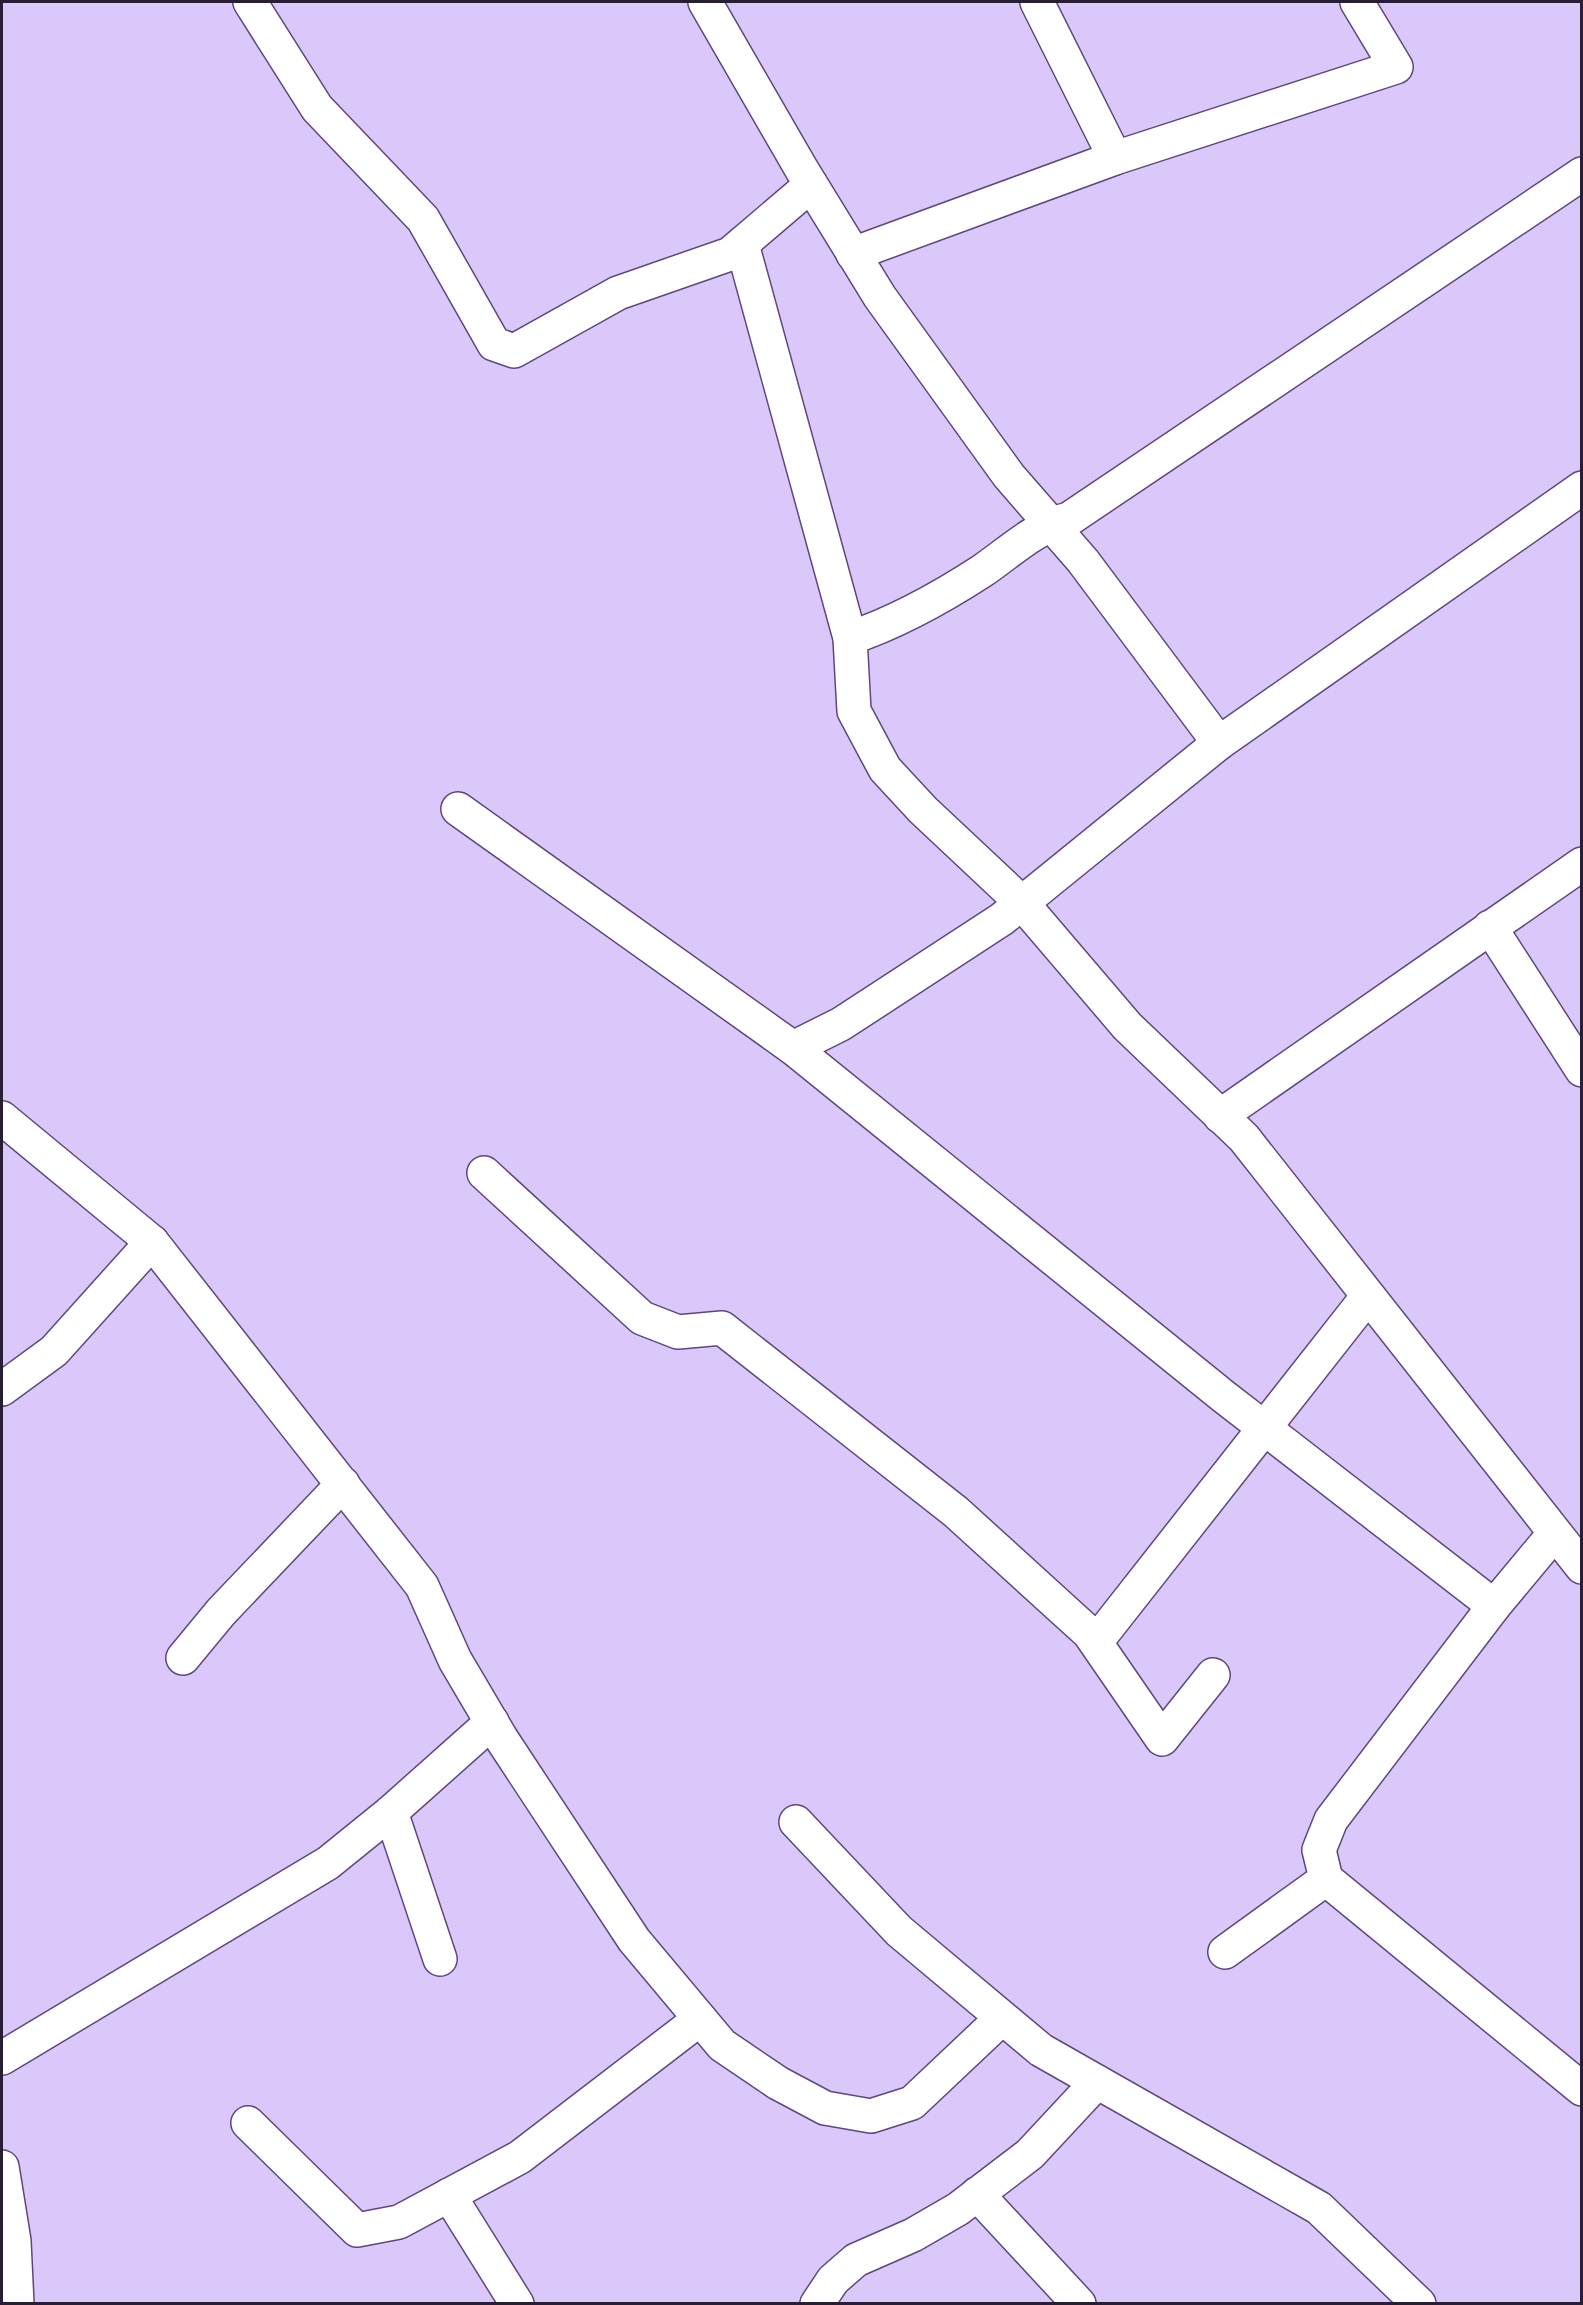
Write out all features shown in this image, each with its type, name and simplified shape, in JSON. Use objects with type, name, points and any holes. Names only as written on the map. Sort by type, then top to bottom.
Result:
[{"type":"street","points":[[250,2],[317,108],[423,219],[494,344],[514,351],[618,293],[730,254],[812,185]]},
{"type":"street","points":[[705,2],[880,297],[1009,476],[1083,561],[1220,743]]},
{"type":"street","points":[[1037,2],[1115,158]]},
{"type":"street","points":[[853,254],[1115,158],[1396,67],[1357,2]]},
{"type":"street","points":[[850,638],[877,629],[980,572],[1050,523],[1069,519],[1581,174]]},
{"type":"street","points":[[742,244],[850,638],[854,711],[885,770],[923,810],[1022,903],[1127,1026],[1244,1138],[1406,1341],[1581,1567]]},
{"type":"street","points":[[793,1048],[841,1024],[1002,919],[1220,743],[1581,488]]},
{"type":"street","points":[[458,809],[793,1048],[1264,1428],[1494,1606]]},
{"type":"street","points":[[1220,1116],[1581,864]]},
{"type":"street","points":[[1490,927],[1581,1070]]},
{"type":"street","points":[[2,1118],[153,1242],[343,1484],[422,1586],[455,1660],[492,1722],[634,1940],[722,2045],[778,2083],[825,2108],[872,2116],[912,2103],[1002,2018]]},
{"type":"street","points":[[484,1173],[642,1318],[678,1332],[722,1328],[956,1512],[1096,1642],[1162,1739],[1213,1675]]},
{"type":"street","points":[[2,1389],[54,1351],[153,1242]]},
{"type":"street","points":[[1096,1642],[1368,1296]]},
{"type":"street","points":[[183,1658],[221,1612],[343,1484]]},
{"type":"street","points":[[1554,1534],[1494,1606],[1331,1820],[1319,1850],[1326,1879],[1581,2089]]},
{"type":"street","points":[[2,2058],[328,1863],[391,1812],[492,1722]]},
{"type":"street","points":[[391,1812],[440,1959]]},
{"type":"street","points":[[796,1822],[899,1931],[1041,2050],[1319,2208],[1405,2299]]},
{"type":"street","points":[[1225,1952],[1326,1879]]},
{"type":"street","points":[[249,2123],[357,2230],[399,2222],[520,2157],[700,2019]]},
{"type":"street","points":[[817,2304],[832,2280],[856,2260],[913,2235],[977,2194],[1030,2154],[1097,2082]]},
{"type":"street","points":[[2,2167],[14,2241],[17,2304]]},
{"type":"street","points":[[977,2194],[1079,2304]]},
{"type":"street","points":[[449,2195],[517,2304]]}]
